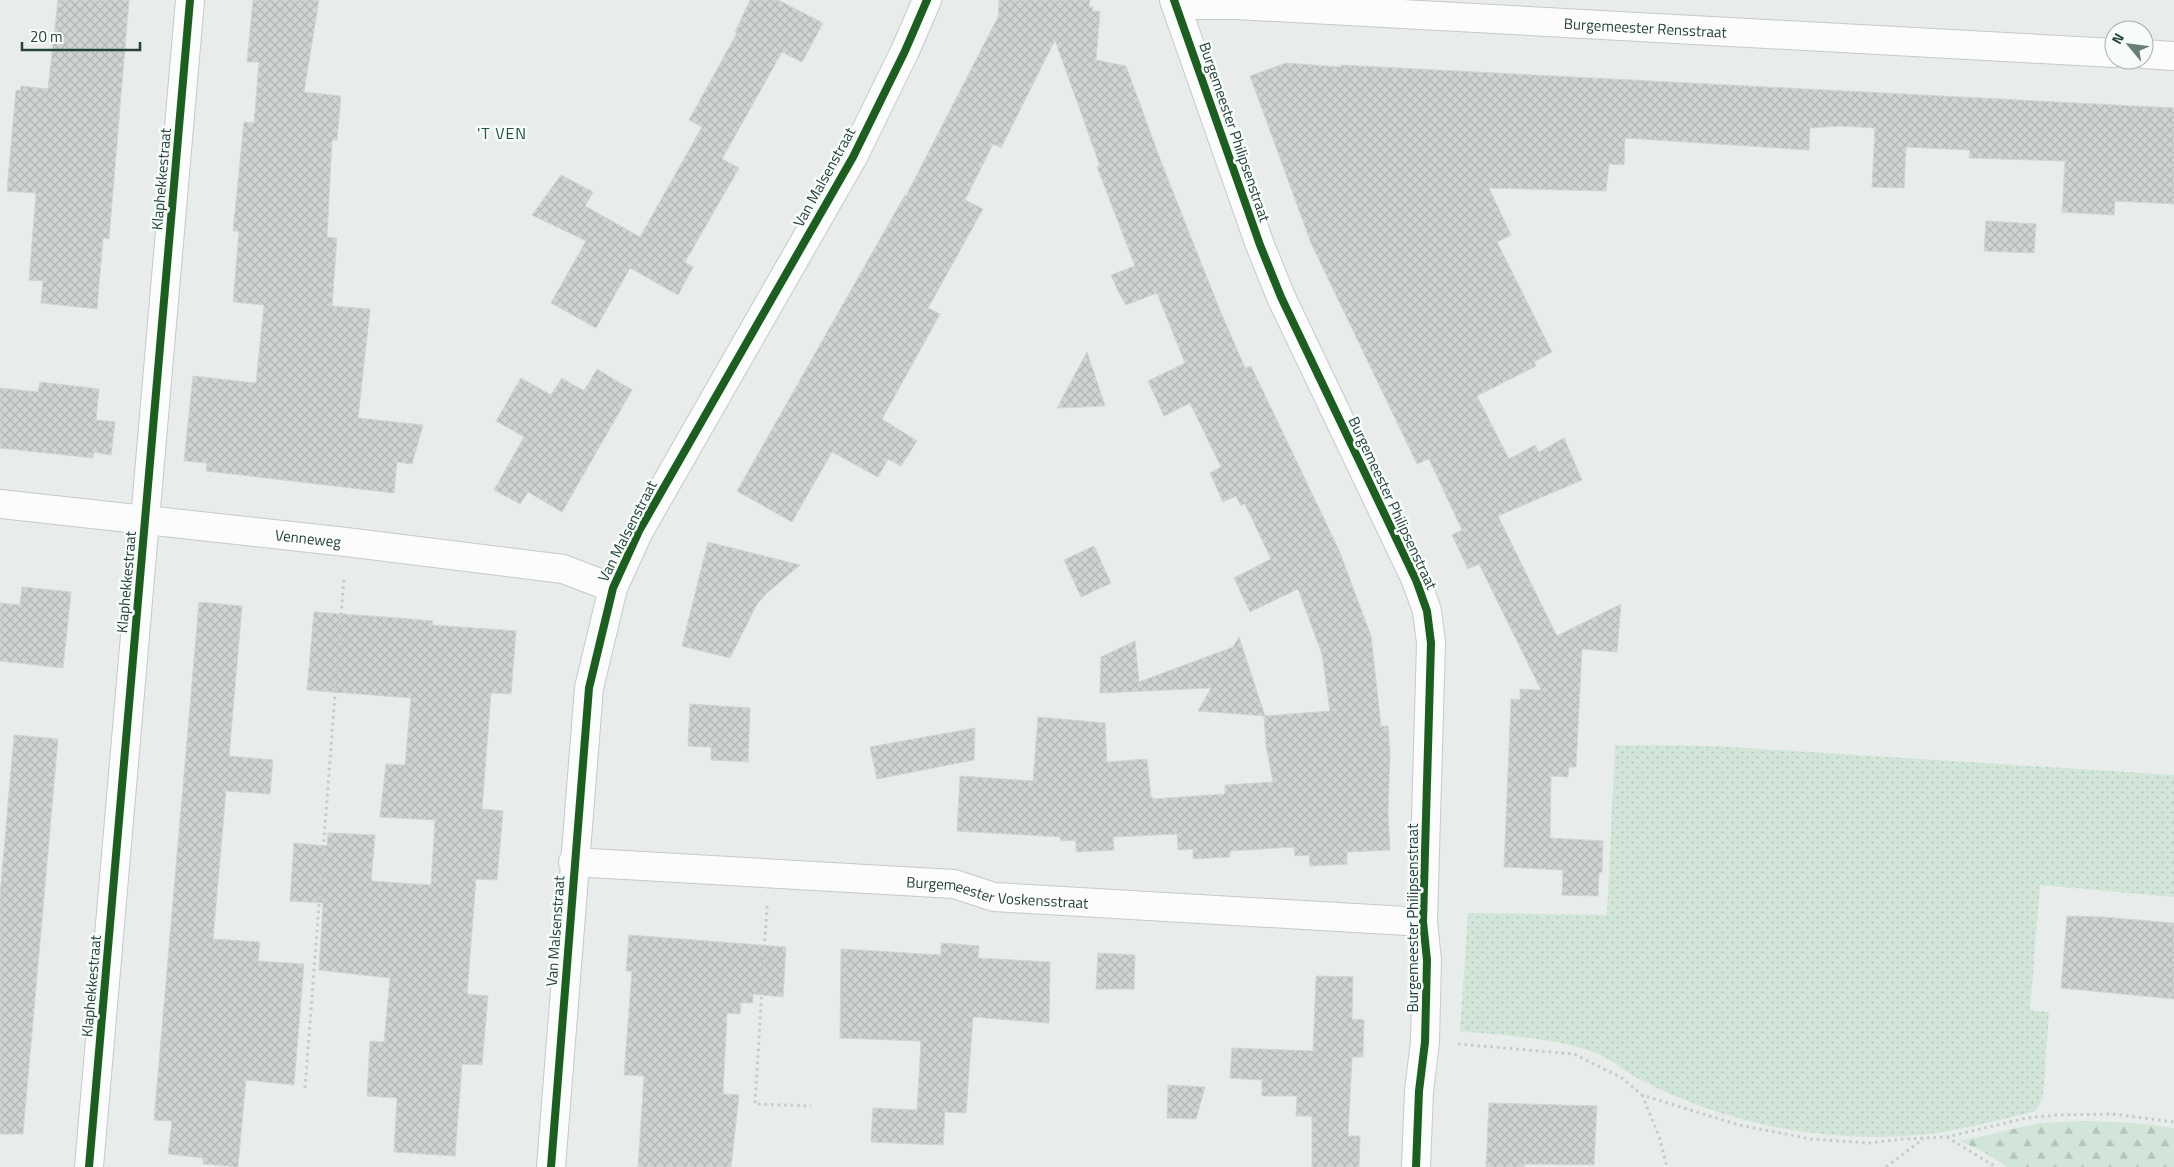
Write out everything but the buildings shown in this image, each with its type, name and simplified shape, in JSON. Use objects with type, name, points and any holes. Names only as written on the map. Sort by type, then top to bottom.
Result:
[{"type":"street","name":"Klaphekkestraat","points":[[89,1167],[190,0]]},
{"type":"street","name":"Van Malsenstraat","points":[[551,1167],[573,862],[588,688],[612,588],[639,531],[853,157],[905,51],[927,0]]},
{"type":"street","name":"Burgemeester Rensstraat","points":[[1175,2],[2104,52]]},
{"type":"street","name":"Burgemeester Philipsenstraat","points":[[1175,2],[1260,245],[1282,298],[1416,580],[1427,610],[1430,643],[1423,922],[1427,960],[1425,1042],[1419,1091],[1416,1167]]},
{"type":"street","points":[[2154,55],[2174,56]]},
{"type":"street","name":"Venneweg","points":[[0,504],[346,542],[564,569],[612,588]]},
{"type":"street","name":"Burgemeester Voskensstraat","points":[[573,862],[954,884],[994,897],[1423,922]]},
{"type":"path","points":[[305,1088],[346,542]]},
{"type":"path","points":[[770,873],[755,1104],[811,1106]]},
{"type":"path","points":[[1425,1042],[1574,1054],[1622,1078],[1642,1095],[1739,1125],[1811,1139],[1870,1143],[1946,1137],[2027,1118],[2058,1115],[2113,1114],[2174,1122]]},
{"type":"path","points":[[1642,1095],[1659,1136],[1667,1167]]},
{"type":"path","points":[[1946,1137],[1996,1167]]},
{"type":"path","points":[[1886,1167],[1924,1139]]},
{"type":"green space","points":[[1615,745],[1714,746],[2174,775],[2174,897],[2040,885],[2030,1010],[2049,1012],[2043,1098],[2035,1111],[1954,1130],[1897,1136],[1867,1137],[1806,1132],[1748,1121],[1711,1110],[1670,1094],[1636,1077],[1607,1058],[1586,1050],[1532,1038],[1460,1031],[1468,913],[1607,915]]},
{"type":"green space","points":[[2088,1121],[2135,1123],[2174,1128],[2174,1167],[2007,1167],[1982,1151],[1960,1141],[2039,1123]]},
{"type":"cycle path","points":[[89,1167],[190,0]]},
{"type":"cycle path","points":[[551,1167],[589,688],[613,588],[639,531],[853,157],[905,51],[927,0]]},
{"type":"cycle path","points":[[1174,0],[1260,245],[1281,297],[1416,580],[1427,611],[1431,643],[1423,922],[1427,960],[1425,1042],[1419,1091],[1416,1167]]},
{"type":"district","name":"'T VEN","points":[[502,133]]}]
